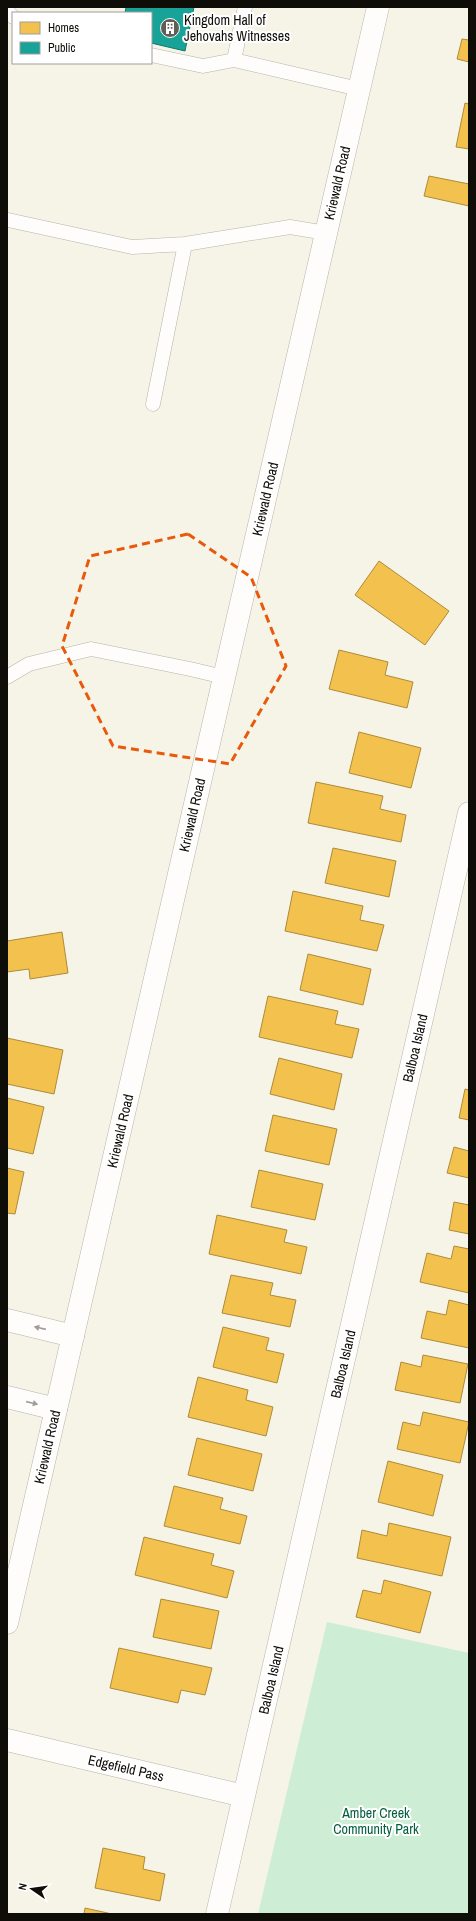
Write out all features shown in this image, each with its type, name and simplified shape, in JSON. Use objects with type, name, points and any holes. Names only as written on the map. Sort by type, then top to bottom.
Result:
[{"type":"street","name":"Kriewald Road","points":[[7,1623],[378,7]]},
{"type":"street","name":"Balboa Island","points":[[217,1914],[469,813]]},
{"type":"street","points":[[7,1320],[73,1336]]},
{"type":"street","points":[[7,1397],[56,1409]]},
{"type":"street","name":"Edgefield Pass","points":[[7,1740],[244,1796]]},
{"type":"lane","points":[[234,60],[245,7]]},
{"type":"lane","points":[[152,55],[203,66],[234,60],[359,89]]},
{"type":"lane","points":[[8,220],[132,247],[185,244],[290,227],[326,233]]},
{"type":"lane","points":[[153,404],[185,244]]},
{"type":"lane","points":[[7,677],[29,664],[91,650],[224,677]]},
{"type":"highlighted area","points":[[188,534],[251,577],[286,666],[230,764],[113,746],[62,646],[90,556]]},
{"type":"green space","name":"Amber Creek Community Park","points":[[327,1622],[469,1653],[469,1914],[258,1914]]},
{"type":"building: Homes","points":[[462,39],[469,40],[469,62],[457,59]]},
{"type":"building: Homes","points":[[465,103],[469,104],[469,149],[456,147]]},
{"type":"building: Homes","points":[[429,176],[469,184],[469,206],[424,196]]},
{"type":"building: Homes","points":[[379,561],[449,611],[425,645],[355,595]]},
{"type":"building: Homes","points":[[339,650],[388,662],[385,675],[413,682],[407,708],[329,689]]},
{"type":"building: Homes","points":[[359,732],[421,748],[411,788],[349,773]]},
{"type":"building: Homes","points":[[316,782],[383,796],[380,809],[406,815],[401,842],[308,823]]},
{"type":"building: Homes","points":[[333,848],[396,861],[389,897],[325,883]]},
{"type":"building: Homes","points":[[293,891],[363,906],[360,920],[384,925],[377,951],[285,931]]},
{"type":"building: Homes","points":[[62,932],[68,973],[30,979],[29,969],[7,972],[7,941]]},
{"type":"building: Homes","points":[[308,954],[371,969],[363,1005],[300,990]]},
{"type":"building: Homes","points":[[268,996],[338,1011],[335,1024],[359,1029],[352,1058],[259,1037]]},
{"type":"building: Homes","points":[[7,1038],[63,1050],[54,1094],[7,1084]]},
{"type":"building: Homes","points":[[279,1058],[342,1074],[334,1110],[270,1094]]},
{"type":"building: Homes","points":[[465,1089],[469,1090],[469,1120],[459,1118]]},
{"type":"building: Homes","points":[[7,1098],[44,1107],[33,1154],[7,1148]]},
{"type":"building: Homes","points":[[273,1115],[337,1129],[329,1165],[265,1151]]},
{"type":"building: Homes","points":[[454,1147],[469,1151],[469,1178],[447,1173]]},
{"type":"building: Homes","points":[[7,1168],[24,1172],[15,1214],[7,1213]]},
{"type":"building: Homes","points":[[259,1170],[323,1184],[315,1220],[251,1207]]},
{"type":"building: Homes","points":[[454,1202],[469,1205],[469,1234],[449,1230]]},
{"type":"building: Homes","points":[[217,1215],[287,1230],[284,1242],[307,1247],[301,1274],[209,1254]]},
{"type":"building: Homes","points":[[454,1246],[469,1249],[469,1293],[420,1282],[427,1253],[451,1259]]},
{"type":"building: Homes","points":[[231,1275],[273,1283],[270,1295],[296,1300],[290,1327],[222,1313]]},
{"type":"building: Homes","points":[[449,1300],[469,1305],[469,1348],[421,1338],[427,1311],[446,1315]]},
{"type":"building: Homes","points":[[223,1327],[269,1338],[266,1350],[284,1354],[277,1383],[213,1367]]},
{"type":"building: Homes","points":[[423,1355],[468,1364],[460,1403],[395,1390],[401,1362],[421,1367]]},
{"type":"building: Homes","points":[[198,1377],[248,1390],[246,1400],[273,1407],[266,1436],[188,1417]]},
{"type":"building: Homes","points":[[423,1412],[469,1422],[460,1463],[397,1449],[403,1422],[420,1426]]},
{"type":"building: Homes","points":[[197,1438],[262,1454],[253,1491],[188,1475]]},
{"type":"building: Homes","points":[[388,1461],[443,1475],[433,1516],[378,1502]]},
{"type":"building: Homes","points":[[174,1486],[223,1498],[220,1509],[247,1516],[240,1544],[164,1526]]},
{"type":"building: Homes","points":[[389,1523],[451,1537],[442,1576],[357,1558],[362,1530],[387,1536]]},
{"type":"building: Homes","points":[[144,1537],[214,1554],[211,1565],[234,1571],[227,1598],[135,1575]]},
{"type":"building: Homes","points":[[384,1580],[431,1592],[420,1633],[356,1617],[363,1590],[381,1594]]},
{"type":"building: Homes","points":[[161,1599],[219,1611],[211,1649],[153,1637]]},
{"type":"building: Homes","points":[[119,1648],[212,1668],[205,1695],[181,1690],[178,1703],[110,1688]]},
{"type":"building: Homes","points":[[103,1848],[145,1857],[143,1869],[165,1874],[160,1901],[95,1888]]},
{"type":"building: Homes","points":[[85,1908],[112,1914],[84,1914]]},
{"type":"building: Public","name":"Kingdom Hall of Jehovahs Witnesses","points":[[126,7],[194,7],[185,51],[152,43],[152,12],[125,12]]},
{"type":"place","name":"Kingdom Hall of Jehovahs Witnesses","points":[[170,28]]}]
